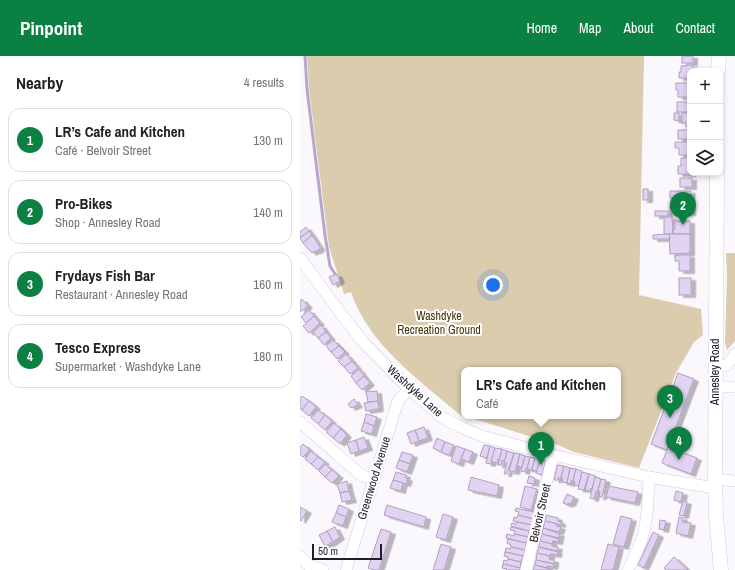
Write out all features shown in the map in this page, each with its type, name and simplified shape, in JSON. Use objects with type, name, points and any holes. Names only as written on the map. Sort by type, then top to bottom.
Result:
[{"type":"street","points":[[718,68],[719,56]]},
{"type":"street","name":"Annesley Road","points":[[717,176],[715,484],[716,516],[721,570]]},
{"type":"street","name":"Washdyke Lane","points":[[300,258],[363,342],[409,389],[443,418],[482,436],[553,455],[649,477],[715,484],[735,481]]},
{"type":"street","points":[[715,367],[727,365],[735,354]]},
{"type":"street","points":[[715,387],[735,387]]},
{"type":"street","name":"Greenwood Avenue","points":[[346,570],[398,401],[409,389]]},
{"type":"street","points":[[300,422],[361,475],[374,479]]},
{"type":"street","name":"Belvoir Street","points":[[526,570],[553,455]]},
{"type":"street","points":[[628,570],[637,553],[646,521],[649,477]]},
{"type":"street","points":[[300,556],[308,565],[323,570]]},
{"type":"green space","name":"Washdyke Recreation Ground","points":[[307,56],[644,56],[639,295],[701,309],[703,335],[694,342],[676,373],[639,468],[574,452],[558,445],[475,419],[621,419],[621,367],[461,367],[461,415],[396,360],[382,345],[359,311],[351,292],[344,294],[329,247],[309,89]]},
{"type":"green space","points":[[726,253],[735,253],[735,341],[727,350],[725,342],[727,277]]},
{"type":"building","points":[[682,56],[693,56],[693,63],[682,63]]},
{"type":"building","points":[[693,65],[693,68],[687,68],[687,78],[679,78],[681,66]]},
{"type":"building","points":[[676,83],[687,83],[687,97],[678,97],[678,90],[676,90]]},
{"type":"building","points":[[677,102],[687,102],[687,112],[677,112]]},
{"type":"building","points":[[674,113],[679,113],[679,121],[674,120]]},
{"type":"building","points":[[682,113],[687,113],[687,127],[686,123],[682,123]]},
{"type":"building","points":[[678,130],[687,130],[687,139],[678,139]]},
{"type":"building","points":[[675,142],[687,142],[687,155],[679,155],[679,148],[675,148]]},
{"type":"building","points":[[681,158],[687,158],[687,174],[678,174],[678,166],[681,166]]},
{"type":"building","points":[[680,178],[692,178],[692,187],[680,187]]},
{"type":"building","points":[[643,189],[648,189],[648,200],[643,200]]},
{"type":"building","points":[[670,191],[691,191],[689,206],[691,207],[691,213],[670,213],[670,206],[677,206],[677,198],[670,198]]},
{"type":"building","points":[[655,211],[668,211],[668,216],[655,216]]},
{"type":"building","points":[[664,217],[672,217],[673,234],[664,234]]},
{"type":"building","points":[[675,221],[690,221],[690,234],[673,234],[673,229],[675,229]]},
{"type":"building","points":[[306,227],[309,231],[300,238],[300,232]]},
{"type":"building","points":[[309,231],[312,235],[303,243],[300,238]]},
{"type":"building","points":[[669,234],[690,234],[690,253],[670,254]]},
{"type":"building","points":[[669,234],[670,239],[653,239],[653,235]]},
{"type":"building","points":[[312,235],[320,249],[312,253],[303,243]]},
{"type":"building","points":[[690,255],[690,271],[679,271],[679,261],[675,261],[675,256]]},
{"type":"building","points":[[337,274],[340,281],[333,285],[329,277]]},
{"type":"building","points":[[679,278],[691,278],[691,295],[679,295]]},
{"type":"building","points":[[302,299],[308,306],[300,312],[300,301]]},
{"type":"building","points":[[309,310],[314,316],[306,323],[301,317]]},
{"type":"building","points":[[314,316],[320,323],[309,333],[303,326]]},
{"type":"building","points":[[321,325],[326,332],[318,338],[313,332]]},
{"type":"building","points":[[326,332],[331,338],[324,345],[318,338]]},
{"type":"building","points":[[333,340],[339,346],[331,352],[326,346]]},
{"type":"building","points":[[339,346],[345,352],[337,359],[331,352]]},
{"type":"building","points":[[346,354],[352,361],[344,367],[338,361]]},
{"type":"building","points":[[352,361],[358,368],[350,374],[344,367]]},
{"type":"building","points":[[359,369],[364,376],[356,383],[351,376]]},
{"type":"building","points":[[678,373],[694,379],[667,450],[651,444]]},
{"type":"building","points":[[364,376],[370,383],[362,390],[356,383]]},
{"type":"building","points":[[377,391],[378,401],[368,402],[366,392]]},
{"type":"building","points":[[302,396],[309,401],[302,410],[300,408],[300,398]]},
{"type":"building","points":[[354,399],[358,405],[351,408],[348,404]]},
{"type":"building","points":[[309,401],[316,407],[309,416],[302,410]]},
{"type":"building","points":[[378,401],[379,409],[366,411],[364,403]]},
{"type":"building","points":[[318,410],[325,415],[318,424],[311,418]]},
{"type":"building","points":[[366,414],[377,417],[374,426],[364,422]]},
{"type":"building","points":[[325,415],[332,421],[325,430],[318,424]]},
{"type":"building","points":[[364,422],[374,426],[372,434],[361,431]]},
{"type":"building","points":[[334,423],[341,429],[333,438],[326,432]]},
{"type":"building","points":[[424,427],[428,438],[419,441],[415,430]]},
{"type":"building","points":[[341,429],[347,435],[340,444],[333,438]]},
{"type":"building","points":[[415,430],[419,441],[411,444],[407,433]]},
{"type":"building","points":[[364,437],[368,448],[359,451],[356,440]]},
{"type":"building","points":[[437,438],[445,442],[441,452],[433,448]]},
{"type":"building","points":[[356,440],[359,451],[351,454],[347,443]]},
{"type":"building","points":[[445,442],[454,445],[449,455],[441,452]]},
{"type":"building","points":[[303,444],[310,450],[303,457],[300,454],[300,447]]},
{"type":"building","points":[[484,445],[490,446],[487,458],[480,456]]},
{"type":"building","points":[[456,446],[465,449],[459,464],[451,461]]},
{"type":"building","points":[[490,446],[495,448],[491,464],[486,463]]},
{"type":"building","points":[[668,447],[697,458],[691,474],[662,463]]},
{"type":"building","points":[[495,448],[502,449],[497,463],[491,461]]},
{"type":"building","points":[[465,449],[473,452],[469,462],[461,459]]},
{"type":"building","points":[[502,449],[507,451],[505,461],[502,460],[501,465],[498,465]]},
{"type":"building","points":[[311,451],[318,457],[311,464],[305,459]]},
{"type":"building","points":[[507,451],[514,453],[507,474],[504,474],[507,463],[504,463]]},
{"type":"building","points":[[402,452],[413,455],[410,464],[399,460]]},
{"type":"building","points":[[514,453],[520,454],[515,472],[509,471]]},
{"type":"building","points":[[520,454],[525,456],[522,467],[517,466]]},
{"type":"building","points":[[525,456],[530,457],[525,472],[521,471]]},
{"type":"building","points":[[318,457],[325,462],[318,470],[311,464]]},
{"type":"building","points":[[530,457],[535,458],[532,470],[527,469]]},
{"type":"building","points":[[535,458],[540,460],[537,471],[532,470]]},
{"type":"building","points":[[399,460],[410,464],[407,472],[396,468]]},
{"type":"building","points":[[540,460],[546,461],[542,475],[536,473]]},
{"type":"building","points":[[325,464],[332,470],[325,477],[319,471]]},
{"type":"building","points":[[557,465],[564,466],[561,478],[554,480]]},
{"type":"building","points":[[564,466],[570,468],[567,483],[562,482],[563,479],[561,478]]},
{"type":"building","points":[[570,468],[576,469],[573,481],[571,481],[570,484],[567,483]]},
{"type":"building","points":[[576,469],[582,471],[579,486],[574,485],[575,482],[573,481]]},
{"type":"building","points":[[332,470],[339,476],[332,483],[325,477]]},
{"type":"building","points":[[396,472],[406,475],[405,477],[408,479],[406,484],[393,480]]},
{"type":"building","points":[[582,472],[589,474],[584,490],[578,489]]},
{"type":"building","points":[[589,474],[596,476],[590,491],[585,490]]},
{"type":"building","points":[[529,476],[535,478],[534,484],[527,483]]},
{"type":"building","points":[[471,477],[499,485],[497,496],[468,490]]},
{"type":"building","points":[[595,477],[601,479],[594,499],[590,498]]},
{"type":"building","points":[[601,479],[606,480],[602,497],[599,497],[600,492],[598,491]]},
{"type":"building","points":[[393,480],[403,483],[401,491],[390,488]]},
{"type":"building","points":[[347,481],[349,491],[340,493],[337,484]]},
{"type":"building","points":[[525,486],[537,489],[531,510],[520,507]]},
{"type":"building","points":[[609,486],[638,492],[635,503],[606,497]]},
{"type":"building","points":[[349,491],[352,500],[342,502],[340,493]]},
{"type":"building","points":[[676,491],[683,493],[681,502],[674,500]]},
{"type":"building","points":[[567,494],[574,497],[571,504],[568,503],[568,505],[563,503]]},
{"type":"building","points":[[683,501],[687,502],[684,516],[679,515]]},
{"type":"building","points":[[339,505],[349,509],[346,517],[336,513]]},
{"type":"building","points":[[387,505],[426,517],[424,527],[384,515]]},
{"type":"building","points":[[300,507],[307,511],[301,521],[300,520]]},
{"type":"building","points":[[516,508],[534,512],[533,519],[518,515],[519,512],[515,511]]},
{"type":"building","points":[[336,513],[346,517],[343,526],[332,522]]},
{"type":"building","points":[[443,514],[453,517],[446,540],[436,537]]},
{"type":"building","points":[[518,515],[533,519],[531,525],[513,521],[514,517],[517,518]]},
{"type":"building","points":[[546,515],[558,518],[561,525],[545,521]]},
{"type":"building","points":[[621,516],[632,519],[624,547],[613,544]]},
{"type":"building","points":[[679,517],[683,518],[682,522],[691,523],[688,536],[676,533]]},
{"type":"building","points":[[660,520],[666,521],[664,530],[659,529]]},
{"type":"building","points":[[545,521],[557,524],[556,526],[561,527],[559,532],[543,528]]},
{"type":"building","points":[[517,522],[531,525],[529,531],[511,526],[512,523],[517,524]]},
{"type":"building","points":[[335,527],[340,537],[333,542],[327,531]]},
{"type":"building","points":[[511,527],[529,531],[528,537],[514,534],[515,531],[510,530]]},
{"type":"building","points":[[543,528],[560,534],[559,538],[542,534]]},
{"type":"building","points":[[381,529],[391,532],[379,570],[374,570],[368,568]]},
{"type":"building","points":[[327,531],[333,542],[325,546],[319,535]]},
{"type":"building","points":[[653,532],[659,535],[644,568],[638,565]]},
{"type":"building","points":[[507,534],[528,537],[526,543],[506,538]]},
{"type":"building","points":[[542,534],[559,539],[558,542],[553,541],[552,544],[540,541]]},
{"type":"building","points":[[508,539],[526,543],[525,550],[511,547],[511,545],[507,543]]},
{"type":"building","points":[[540,541],[558,547],[557,551],[539,547]]},
{"type":"building","points":[[441,544],[451,547],[444,570],[433,570]]},
{"type":"building","points":[[608,544],[619,547],[613,570],[601,570]]},
{"type":"building","points":[[511,547],[525,550],[523,556],[505,552],[506,548],[510,549]]},
{"type":"building","points":[[539,547],[558,552],[557,555],[550,554],[550,556],[537,553]]},
{"type":"building","points":[[505,552],[523,556],[521,562],[508,559],[508,557],[504,556]]},
{"type":"building","points":[[537,553],[550,556],[549,559],[554,560],[554,564],[536,560]]},
{"type":"building","points":[[674,557],[688,570],[666,570],[664,568]]},
{"type":"building","points":[[508,559],[521,562],[520,568],[503,564],[504,560],[507,561]]},
{"type":"building","points":[[536,560],[554,564],[553,567],[547,566],[547,568],[535,565]]},
{"type":"building","points":[[503,564],[520,568],[520,570],[506,570],[507,569],[502,568]]},
{"type":"building","points":[[535,565],[553,570],[533,570]]},
{"type":"waterway","points":[[305,56],[307,89],[325,235],[330,266],[335,274],[335,277]]},
{"type":"place","name":"Pro-Bikes","points":[[683,225]]},
{"type":"place","name":"Frydays Fish Bar","points":[[670,418]]},
{"type":"place","name":"Tesco Express","points":[[679,460]]},
{"type":"place","name":"LR’s Cafe and Kitchen","points":[[541,465]]}]
